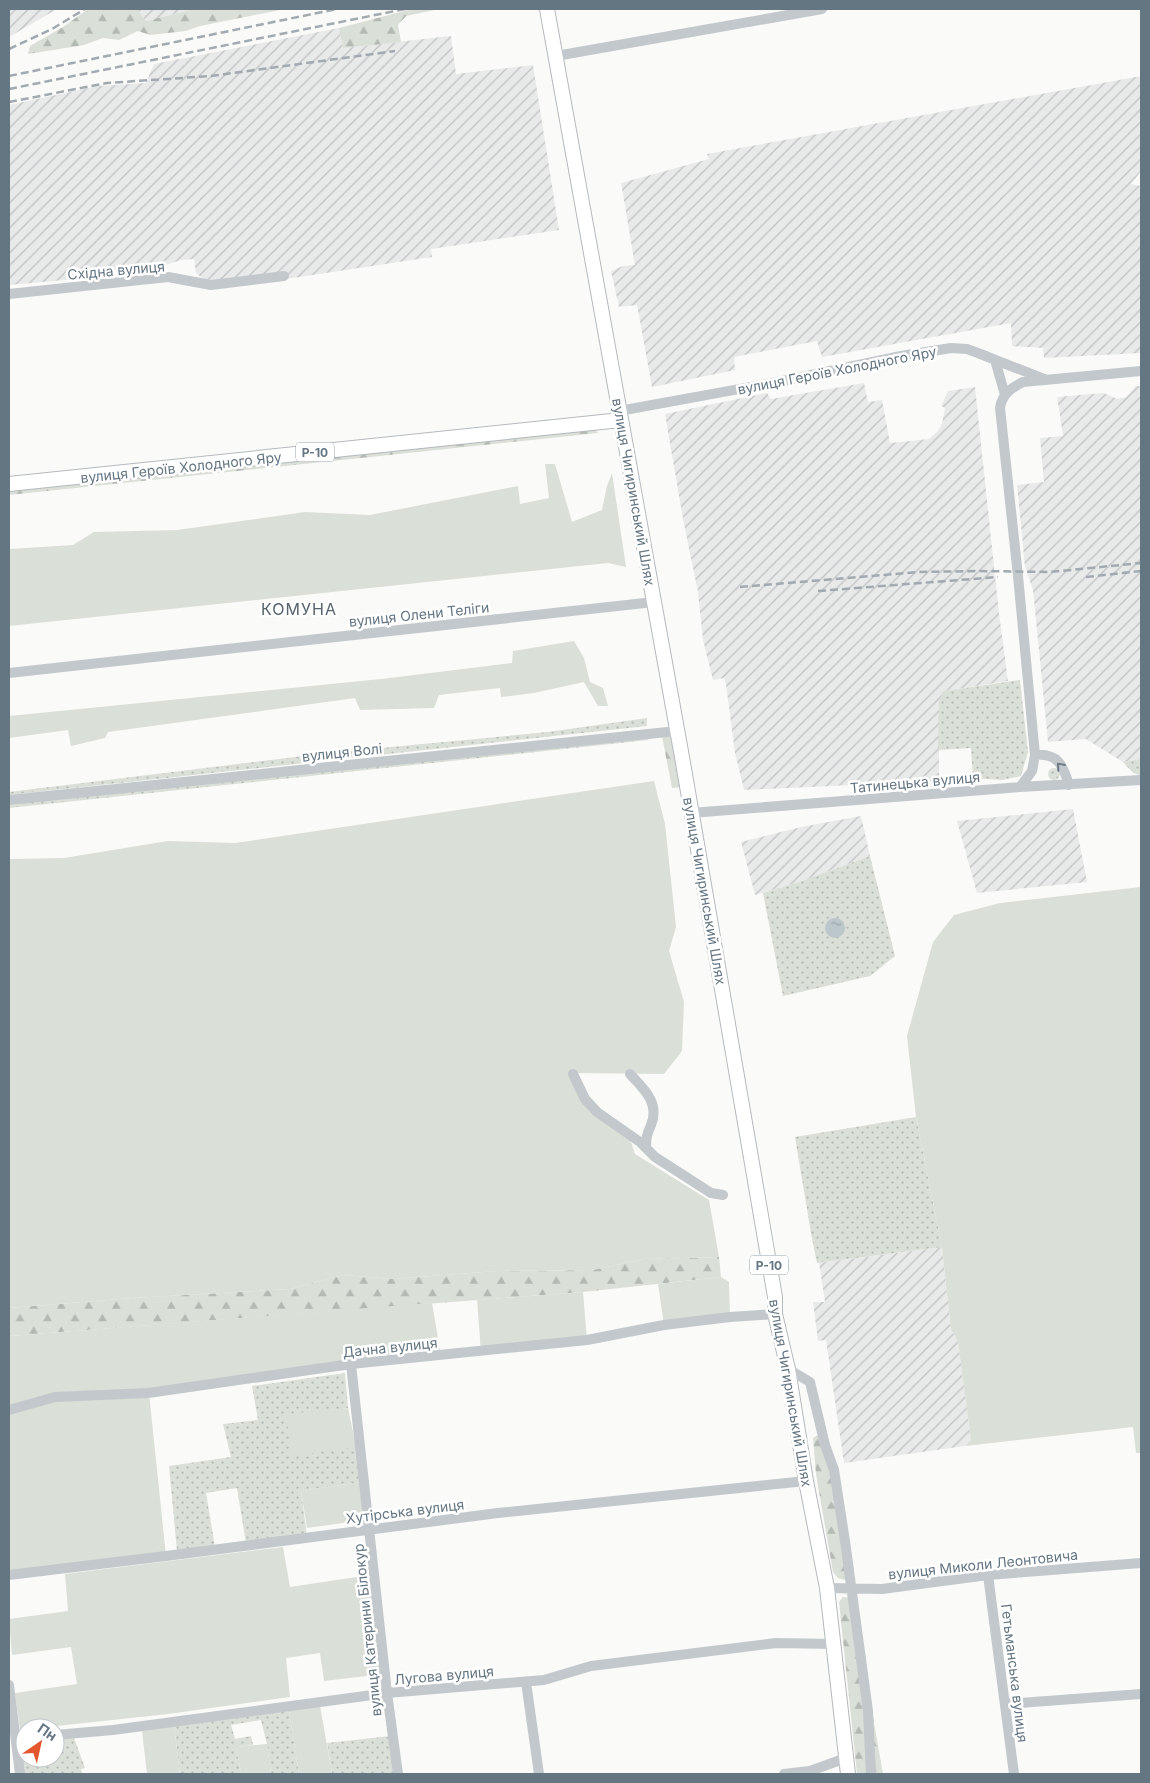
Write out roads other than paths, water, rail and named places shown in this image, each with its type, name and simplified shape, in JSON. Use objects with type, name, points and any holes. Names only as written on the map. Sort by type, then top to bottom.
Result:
[{"type":"main road","name":"вулиця Чигиринський Шлях","points":[[547,9],[677,731],[775,1297],[775,1314],[788,1369],[806,1481],[827,1588],[848,1774]]},
{"type":"main road","name":"вулиця Героїв Холодного Яру","points":[[9,484],[620,415]]},
{"type":"street","points":[[556,56],[822,9]]},
{"type":"street","name":"Східна вулиця","points":[[9,294],[168,277],[211,285],[284,276]]},
{"type":"street","name":"вулиця Героїв Холодного Яру","points":[[620,415],[900,356],[947,348],[967,350],[1045,379],[1141,371]]},
{"type":"street","points":[[995,360],[1004,395],[1000,408],[1018,571],[1035,756],[1032,771],[1020,787]]},
{"type":"street","points":[[1004,395],[1023,382],[1045,379]]},
{"type":"street","name":"вулиця Олени Теліги","points":[[9,673],[654,602]]},
{"type":"street","name":"вулиця Волі","points":[[9,800],[677,731]]},
{"type":"street","points":[[1035,756],[1043,755],[1060,762],[1069,784]]},
{"type":"street","name":"Татинецька вулиця","points":[[691,813],[1020,787],[1141,780]]},
{"type":"street","points":[[572,1074],[585,1099],[597,1112],[640,1142],[655,1157],[711,1193],[723,1195]]},
{"type":"street","points":[[630,1074],[646,1090],[654,1104],[654,1113],[646,1134],[646,1148]]},
{"type":"street","name":"Дачна вулиця","points":[[9,1410],[55,1397],[148,1393],[351,1364],[587,1340],[664,1325],[775,1314]]},
{"type":"street","name":"вулиця Катерини Білокур","points":[[351,1364],[387,1693],[398,1774]]},
{"type":"street","points":[[788,1369],[810,1382],[825,1446],[834,1470],[868,1711],[871,1774]]},
{"type":"street","name":"Хутірська вулиця","points":[[9,1575],[498,1513],[806,1481]]},
{"type":"street","name":"вулиця Миколи Леонтовича","points":[[827,1588],[882,1588],[988,1575],[1141,1563]]},
{"type":"street","name":"Гетьманська вулиця","points":[[988,1575],[1014,1774]]},
{"type":"street","name":"Лугова вулиця","points":[[65,1734],[113,1730],[387,1693],[544,1680],[591,1666],[776,1643],[834,1644]]},
{"type":"street","points":[[526,1682],[539,1774]]},
{"type":"street","points":[[9,1685],[15,1730]]},
{"type":"street","points":[[1006,1704],[1141,1694]]},
{"type":"street","points":[[784,1774],[810,1771],[846,1758]]},
{"type":"water","points":[[835,918],[842,921],[845,928],[842,935],[835,938],[828,935],[825,928],[828,921]]},
{"type":"railway","points":[[9,49],[52,29],[85,9]]},
{"type":"railway","points":[[9,76],[337,9]]},
{"type":"railway","points":[[9,89],[405,9]]},
{"type":"railway","points":[[9,102],[107,83],[211,76],[395,51]]},
{"type":"railway","points":[[740,587],[919,572],[1050,572],[1141,563]]},
{"type":"railway","points":[[1086,577],[1141,571]]},
{"type":"railway","points":[[818,591],[998,577]]},
{"type":"district","name":"КОМУНА","points":[[299,609]]}]
